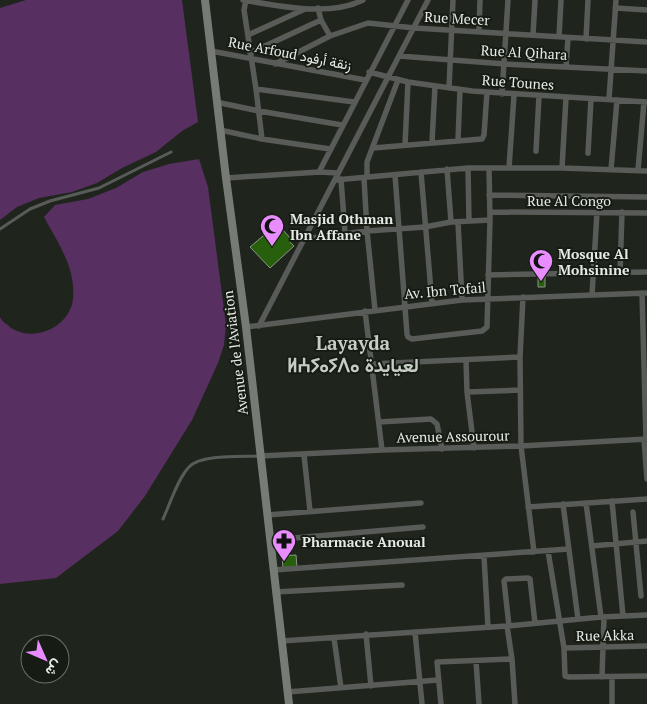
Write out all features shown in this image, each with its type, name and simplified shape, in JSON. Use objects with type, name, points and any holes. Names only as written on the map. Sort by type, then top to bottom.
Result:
[{"type":"street","name":"Avenue de l'Aviation","points":[[205,0],[216,102],[246,327],[289,704]]},
{"type":"street","points":[[262,139],[244,10],[245,0],[274,2],[304,8],[327,8],[363,0]]},
{"type":"street","points":[[300,0],[304,8]]},
{"type":"street","points":[[326,0],[327,8]]},
{"type":"street","points":[[319,172],[342,124],[408,0]]},
{"type":"street","points":[[449,88],[453,0]]},
{"type":"street","points":[[479,32],[480,0]]},
{"type":"street","points":[[502,94],[508,0]]},
{"type":"street","points":[[533,35],[534,0]]},
{"type":"street","points":[[559,37],[561,0]]},
{"type":"street","points":[[586,39],[588,0]]},
{"type":"street","points":[[609,99],[616,0]]},
{"type":"street","points":[[259,326],[303,239],[338,177],[427,2]]},
{"type":"street","points":[[248,35],[304,8]]},
{"type":"street","points":[[318,8],[321,20],[330,36]]},
{"type":"street","points":[[615,8],[647,10]]},
{"type":"street","points":[[250,53],[321,20]]},
{"type":"street","name":"Rue Mecer","points":[[275,64],[330,36],[368,23],[414,28],[647,42]]},
{"type":"street","points":[[566,67],[568,38]]},
{"type":"street","name":"Rue Arfoud زنقة أرفود","points":[[211,51],[365,80]]},
{"type":"street","name":"Rue Al Qihara","points":[[399,56],[451,61],[647,71]]},
{"type":"street","name":"Rue Arfoud زنقة أرفود","points":[[369,72],[389,77]]},
{"type":"street","name":"Rue Tounes","points":[[389,77],[460,90],[645,102]]},
{"type":"street","points":[[375,310],[367,231],[365,177],[367,162],[398,80]]},
{"type":"street","points":[[405,145],[408,82]]},
{"type":"street","points":[[432,142],[435,86]]},
{"type":"street","points":[[256,88],[354,102]]},
{"type":"street","points":[[458,140],[460,90]]},
{"type":"street","points":[[372,148],[483,138],[487,92]]},
{"type":"street","points":[[509,168],[514,95]]},
{"type":"street","points":[[536,151],[539,96]]},
{"type":"street","points":[[562,168],[566,98]]},
{"type":"street","points":[[588,153],[591,98]]},
{"type":"street","points":[[611,170],[618,100]]},
{"type":"street","points":[[216,102],[342,124]]},
{"type":"street","points":[[638,170],[645,102]]},
{"type":"street","points":[[220,130],[262,139],[330,149]]},
{"type":"street","points":[[226,178],[319,172],[338,177],[365,177],[468,168],[562,168],[647,171]]},
{"type":"street","points":[[468,168],[469,221]]},
{"type":"street","points":[[395,175],[406,307],[406,334],[412,339],[482,332],[488,324],[489,168]]},
{"type":"street","points":[[447,169],[462,300]]},
{"type":"street","points":[[421,172],[432,303]]},
{"type":"street","points":[[338,177],[345,234]]},
{"type":"street","points":[[489,195],[647,197]]},
{"type":"street","name":"Rue Al Congo","points":[[490,212],[647,213]]},
{"type":"street","points":[[592,295],[597,212]]},
{"type":"street","points":[[620,273],[622,212]]},
{"type":"street","points":[[303,239],[367,231],[425,227],[454,222],[490,220]]},
{"type":"street","points":[[488,275],[647,272]]},
{"type":"street","points":[[645,293],[647,479]]},
{"type":"street","name":"Av. Ibn Tofail","points":[[246,327],[462,300],[645,293]]},
{"type":"street","points":[[523,297],[520,357],[521,446],[534,552]]},
{"type":"street","points":[[365,312],[382,450]]},
{"type":"street","points":[[372,364],[520,357]]},
{"type":"street","points":[[466,360],[467,392],[474,448]]},
{"type":"street","points":[[467,392],[520,390]]},
{"type":"street","points":[[379,422],[431,419],[437,424],[442,449]]},
{"type":"street","name":"Avenue Assourour","points":[[260,456],[646,439]]},
{"type":"street","points":[[304,455],[310,511]]},
{"type":"street","points":[[528,507],[647,499]]},
{"type":"street","points":[[612,501],[623,616]]},
{"type":"street","points":[[267,514],[422,503]]},
{"type":"street","points":[[586,503],[602,617],[602,677]]},
{"type":"street","points":[[563,504],[578,619]]},
{"type":"street","points":[[633,512],[641,596]]},
{"type":"street","points":[[270,540],[424,527]]},
{"type":"street","points":[[592,546],[647,540]]},
{"type":"street","points":[[273,570],[569,550]]},
{"type":"street","points":[[548,551],[564,648],[566,676],[647,676]]},
{"type":"street","points":[[484,556],[488,627]]},
{"type":"street","points":[[515,704],[504,581],[506,579],[530,579],[535,623]]},
{"type":"street","points":[[640,579],[647,579]]},
{"type":"street","points":[[275,592],[402,585]]},
{"type":"street","points":[[281,641],[647,615]]},
{"type":"street","points":[[415,632],[422,704]]},
{"type":"street","points":[[366,634],[371,686]]},
{"type":"street","points":[[334,638],[341,688]]},
{"type":"street","name":"Rue Akka","points":[[564,648],[647,646]]},
{"type":"street","points":[[441,704],[437,662],[512,659]]},
{"type":"street","points":[[476,661],[479,704]]},
{"type":"street","points":[[612,677],[612,704]]},
{"type":"street","points":[[287,692],[438,680]]},
{"type":"lane","points":[[0,229],[30,209],[50,201],[99,188],[171,152]]},
{"type":"lane","points":[[163,519],[183,474],[193,463],[208,459],[260,456]]},
{"type":"shaded area","points":[[26,0],[182,0],[198,122],[182,131],[156,152],[122,168],[97,183],[72,192],[39,198],[17,207],[0,220],[0,8]]},
{"type":"shaded area","points":[[199,159],[208,187],[226,325],[224,345],[218,363],[192,420],[145,496],[118,531],[56,578],[0,584],[0,317],[11,328],[20,332],[40,333],[49,330],[65,317],[73,299],[72,277],[69,266],[44,217],[55,205],[88,199],[116,188],[143,172],[169,164]]},
{"type":"building","name":"Masjid Othman Ibn Affane","points":[[276,225],[291,239],[289,241],[294,246],[270,268],[250,247]]},
{"type":"building","name":"Mosque Al Mohsinine","points":[[538,276],[545,276],[545,287],[538,287]]},
{"type":"building","points":[[296,555],[297,567],[283,568],[282,556]]},
{"type":"place","name":"Masjid Othman Ibn Affane","points":[[272,247]]},
{"type":"place","name":"Mosque Al Mohsinine","points":[[541,282]]},
{"type":"place","name":"Pharmacie Anoual","points":[[284,562]]},
{"type":"district","name":"Layayda ⵍⵄⵢⴰⵢⴷⴰ لعيايدة","points":[[353,353]]}]
